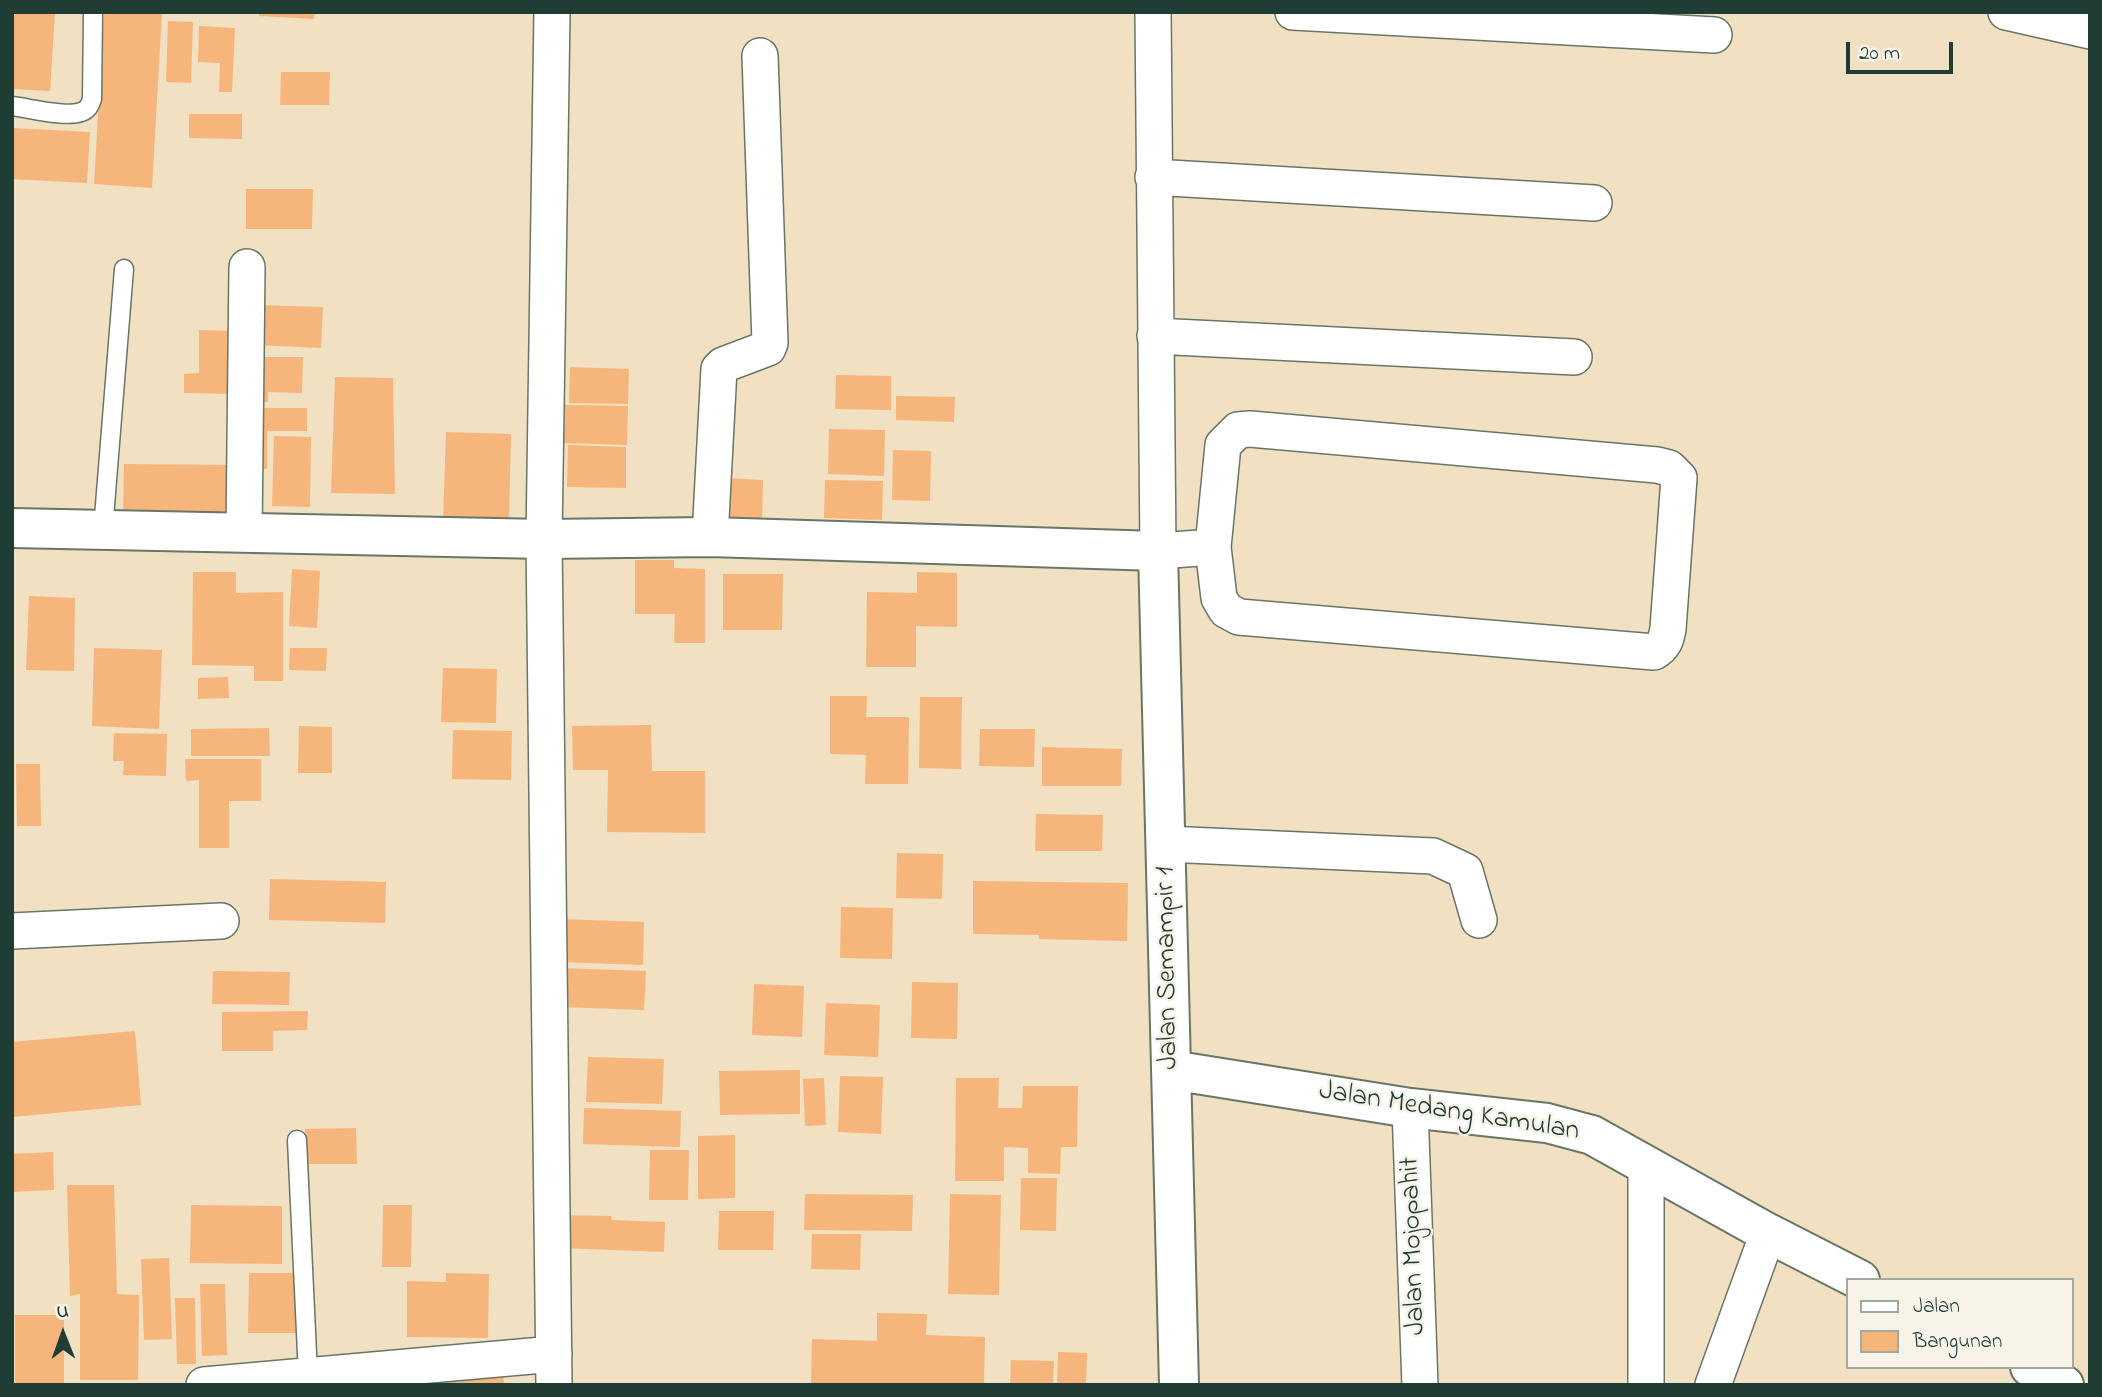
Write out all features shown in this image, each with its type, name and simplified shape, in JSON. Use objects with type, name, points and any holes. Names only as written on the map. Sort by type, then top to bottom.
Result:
[{"type":"street","points":[[204,1385],[308,1376],[554,1369],[544,539],[552,12]]},
{"type":"street","points":[[1153,12],[1158,551]]},
{"type":"street","points":[[1293,12],[1714,35]]},
{"type":"street","points":[[2006,12],[2090,31]]},
{"type":"street","points":[[710,537],[719,369],[723,365],[768,348],[770,343],[760,56]]},
{"type":"street","points":[[1153,177],[1594,204]]},
{"type":"street","points":[[244,533],[247,267]]},
{"type":"street","points":[[1155,336],[1574,357]]},
{"type":"street","points":[[1237,430],[1657,464],[1669,468],[1679,478],[1668,629],[1662,647],[1654,652],[1239,617],[1226,610],[1219,598],[1213,547],[1223,445],[1237,430]]},
{"type":"street","points":[[12,528],[544,539],[710,537],[1158,551],[1213,547]]},
{"type":"street","name":"Jalan Semampir 1","points":[[1158,551],[1179,1385]]},
{"type":"street","points":[[1166,844],[1433,856],[1465,871],[1479,920]]},
{"type":"street","points":[[12,931],[221,921]]},
{"type":"street","name":"Jalan Medang Kamulan","points":[[1171,1070],[1410,1108],[1547,1123],[1592,1135],[1768,1233],[1856,1278]]},
{"type":"street","name":"Jalan Mojopahit","points":[[1410,1108],[1420,1385]]},
{"type":"street","points":[[1646,1166],[1646,1385]]},
{"type":"street","points":[[1713,1385],[1768,1233]]},
{"type":"street","points":[[2034,1369],[2064,1385]]},
{"type":"lane","points":[[12,106],[66,113],[80,113],[88,108],[92,99],[93,12]]},
{"type":"lane","points":[[103,530],[124,269]]},
{"type":"lane","points":[[297,1140],[308,1376]]},
{"type":"building","points":[[12,12],[55,12],[50,91],[12,89]]},
{"type":"building","points":[[104,12],[162,12],[152,188],[94,184]]},
{"type":"building","points":[[260,12],[315,12],[314,19],[259,16]]},
{"type":"building","points":[[168,21],[193,22],[191,83],[166,82]]},
{"type":"building","points":[[199,26],[235,28],[232,92],[219,92],[220,63],[198,62]]},
{"type":"building","points":[[281,72],[330,72],[329,105],[280,105]]},
{"type":"building","points":[[189,114],[242,114],[242,139],[189,138]]},
{"type":"building","points":[[12,128],[90,132],[87,183],[12,179]]},
{"type":"building","points":[[246,189],[313,189],[312,229],[246,229]]},
{"type":"building","points":[[255,305],[323,307],[321,348],[254,345]]},
{"type":"building","points":[[199,330],[234,331],[234,394],[184,393],[184,374],[199,373]]},
{"type":"building","points":[[252,357],[303,357],[302,393],[268,392],[268,402],[251,402]]},
{"type":"building","points":[[570,367],[629,369],[628,404],[569,403]]},
{"type":"building","points":[[836,375],[891,376],[891,410],[835,409]]},
{"type":"building","points":[[335,377],[393,378],[395,494],[331,493]]},
{"type":"building","points":[[896,396],[955,397],[954,422],[896,420]]},
{"type":"building","points":[[565,405],[628,406],[627,445],[564,443]]},
{"type":"building","points":[[249,408],[307,408],[307,431],[267,431],[267,469],[249,469]]},
{"type":"building","points":[[829,429],[885,430],[884,476],[828,474]]},
{"type":"building","points":[[446,432],[511,434],[509,522],[443,521]]},
{"type":"building","points":[[274,436],[311,437],[310,507],[272,506]]},
{"type":"building","points":[[568,445],[626,447],[626,488],[567,487]]},
{"type":"building","points":[[893,450],[931,451],[930,501],[892,500]]},
{"type":"building","points":[[124,464],[240,465],[240,516],[123,514]]},
{"type":"building","points":[[725,478],[763,480],[762,523],[724,522]]},
{"type":"building","points":[[825,480],[883,481],[882,520],[824,518]]},
{"type":"building","points":[[635,560],[674,560],[674,568],[705,569],[705,643],[674,643],[675,614],[635,614]]},
{"type":"building","points":[[292,569],[320,571],[317,628],[289,626]]},
{"type":"building","points":[[193,572],[236,572],[236,593],[283,592],[283,681],[254,681],[254,666],[192,665]]},
{"type":"building","points":[[917,572],[957,573],[957,627],[916,626],[916,667],[866,667],[867,592],[917,593]]},
{"type":"building","points":[[723,574],[783,574],[782,630],[723,630]]},
{"type":"building","points":[[29,596],[75,598],[74,671],[26,670]]},
{"type":"building","points":[[94,648],[162,650],[159,729],[92,726]]},
{"type":"building","points":[[290,648],[327,648],[326,671],[289,670]]},
{"type":"building","points":[[443,668],[497,669],[496,723],[441,722]]},
{"type":"building","points":[[228,677],[229,698],[198,699],[198,678]]},
{"type":"building","points":[[830,696],[867,696],[866,717],[909,717],[908,784],[865,784],[866,755],[830,754]]},
{"type":"building","points":[[920,697],[962,697],[961,769],[919,768]]},
{"type":"building","points":[[651,725],[652,771],[705,771],[705,833],[607,832],[608,770],[573,770],[572,726]]},
{"type":"building","points":[[299,726],[332,727],[332,773],[298,773]]},
{"type":"building","points":[[269,728],[270,756],[191,756],[191,729]]},
{"type":"building","points":[[980,729],[1035,729],[1034,767],[979,766]]},
{"type":"building","points":[[453,730],[512,731],[511,780],[452,779]]},
{"type":"building","points":[[114,733],[167,734],[166,776],[123,775],[124,761],[113,761]]},
{"type":"building","points":[[1042,747],[1122,749],[1121,786],[1042,786]]},
{"type":"building","points":[[185,759],[261,759],[261,801],[229,801],[229,848],[199,848],[199,780],[186,781]]},
{"type":"building","points":[[16,764],[40,764],[41,826],[17,826]]},
{"type":"building","points":[[1036,814],[1103,815],[1102,851],[1035,851]]},
{"type":"building","points":[[897,853],[943,854],[942,899],[896,898]]},
{"type":"building","points":[[270,879],[386,882],[385,923],[269,920]]},
{"type":"building","points":[[973,881],[1128,883],[1127,941],[973,934]]},
{"type":"building","points":[[841,907],[893,908],[892,959],[840,958]]},
{"type":"building","points":[[561,919],[644,922],[643,965],[560,962]]},
{"type":"building","points":[[561,968],[646,971],[644,1010],[560,1007]]},
{"type":"building","points":[[213,971],[290,972],[289,1005],[212,1004]]},
{"type":"building","points":[[912,982],[958,983],[957,1039],[911,1038]]},
{"type":"building","points":[[754,984],[804,986],[802,1037],[752,1035]]},
{"type":"building","points":[[826,1003],[880,1005],[878,1057],[824,1055]]},
{"type":"building","points":[[308,1011],[307,1030],[273,1031],[273,1051],[222,1051],[222,1012]]},
{"type":"building","points":[[135,1031],[141,1105],[12,1117],[12,1042]]},
{"type":"building","points":[[588,1057],[664,1059],[662,1104],[586,1102]]},
{"type":"building","points":[[800,1070],[800,1114],[720,1115],[719,1071]]},
{"type":"building","points":[[840,1076],[883,1077],[881,1134],[838,1132]]},
{"type":"building","points":[[824,1078],[826,1125],[805,1126],[803,1079]]},
{"type":"building","points":[[956,1078],[999,1078],[998,1108],[1022,1108],[1023,1086],[1078,1086],[1077,1147],[1061,1147],[1060,1174],[1028,1173],[1028,1148],[1004,1147],[1004,1181],[955,1181]]},
{"type":"building","points":[[584,1108],[681,1111],[680,1147],[583,1144]]},
{"type":"building","points":[[356,1128],[357,1164],[306,1164],[305,1129]]},
{"type":"building","points":[[735,1135],[735,1198],[698,1199],[698,1136]]},
{"type":"building","points":[[650,1150],[689,1150],[688,1200],[649,1200]]},
{"type":"building","points":[[53,1152],[54,1190],[12,1192],[12,1154]]},
{"type":"building","points":[[1021,1178],[1057,1178],[1056,1231],[1020,1230]]},
{"type":"building","points":[[67,1185],[114,1185],[117,1294],[139,1295],[138,1380],[80,1380],[80,1294],[70,1296]]},
{"type":"building","points":[[805,1194],[913,1195],[912,1231],[804,1230]]},
{"type":"building","points":[[950,1194],[1001,1195],[999,1295],[948,1294]]},
{"type":"building","points":[[191,1205],[282,1206],[282,1264],[190,1263]]},
{"type":"building","points":[[383,1205],[412,1205],[411,1267],[382,1267]]},
{"type":"building","points":[[719,1211],[774,1211],[773,1250],[718,1250]]},
{"type":"building","points":[[560,1215],[611,1216],[612,1220],[665,1222],[664,1252],[560,1248]]},
{"type":"building","points":[[812,1234],[861,1234],[860,1270],[811,1269]]},
{"type":"building","points":[[169,1258],[172,1339],[144,1340],[141,1259]]},
{"type":"building","points":[[249,1273],[297,1273],[296,1333],[248,1333]]},
{"type":"building","points":[[446,1273],[489,1274],[488,1338],[407,1337],[407,1281],[446,1282]]},
{"type":"building","points":[[200,1284],[225,1284],[227,1355],[202,1356]]},
{"type":"building","points":[[175,1298],[195,1298],[196,1364],[177,1364]]},
{"type":"building","points":[[877,1313],[927,1314],[926,1335],[985,1337],[984,1385],[811,1385],[812,1339],[877,1341]]},
{"type":"building","points":[[15,1315],[64,1315],[64,1385],[15,1385]]},
{"type":"building","points":[[1058,1352],[1087,1353],[1086,1385],[1057,1385]]},
{"type":"building","points":[[1011,1360],[1054,1361],[1053,1385],[1010,1385]]},
{"type":"building","points":[[503,1370],[504,1385],[430,1385],[429,1373]]}]
